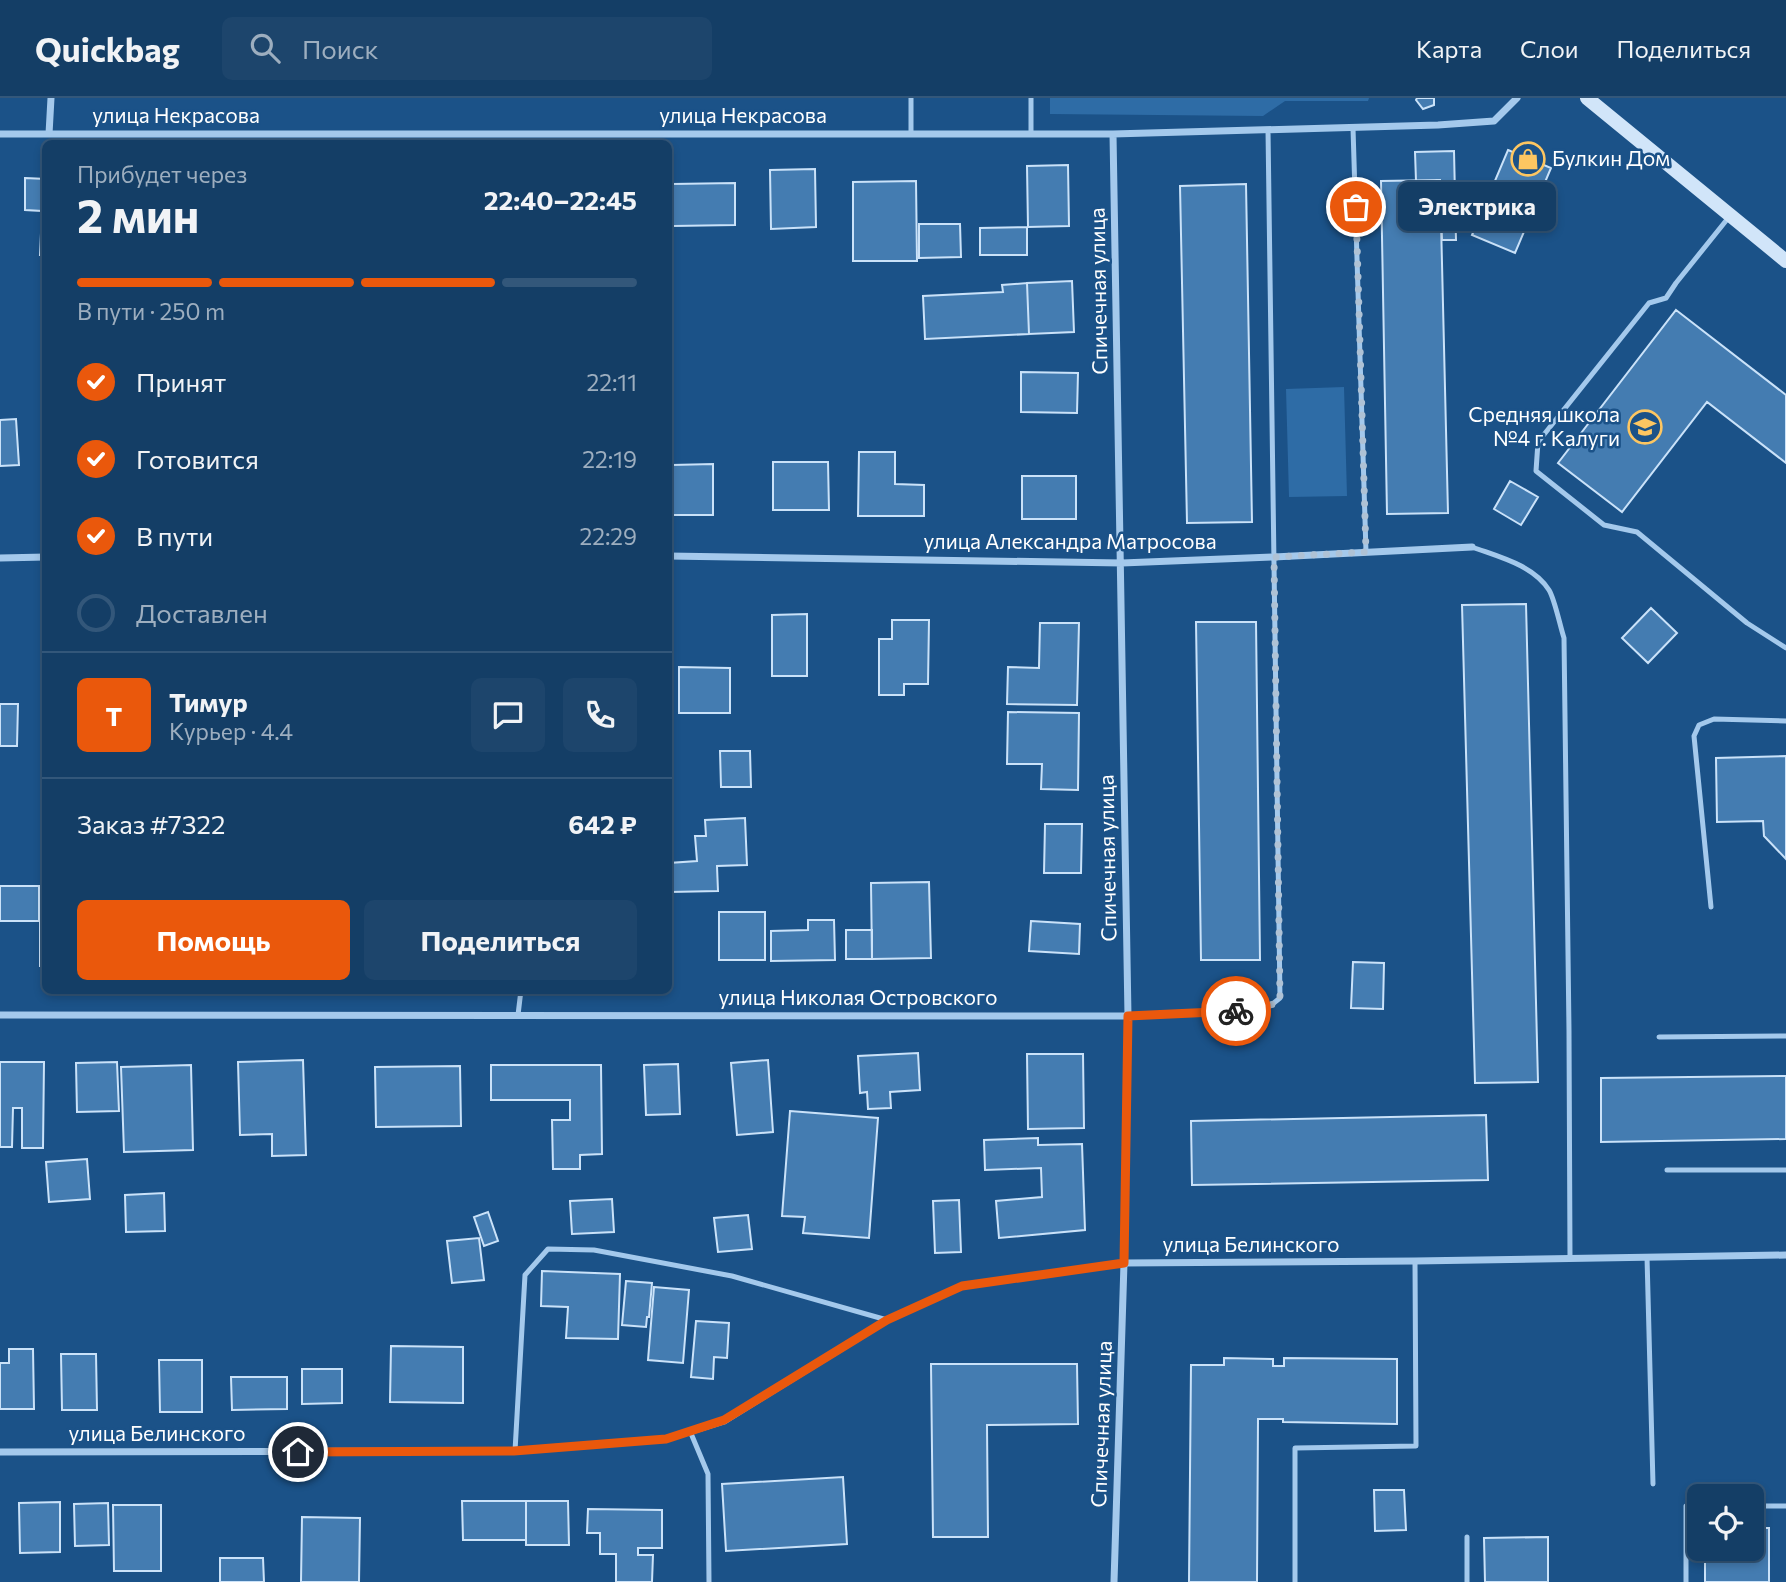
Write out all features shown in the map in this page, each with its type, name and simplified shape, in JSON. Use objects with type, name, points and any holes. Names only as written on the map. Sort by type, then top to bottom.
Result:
[{"type":"main road","points":[[1587,98],[1786,261]]},
{"type":"street","points":[[49,134],[51,98]]},
{"type":"street","name":"улица Некрасова","points":[[0,134],[1114,134],[1353,128],[1494,121],[1517,98]]},
{"type":"street","name":"Спичечная улица","points":[[1114,134],[1128,1016],[1124,1263],[1114,1582]]},
{"type":"street","name":"улица Александра Матросова","points":[[672,556],[1122,563],[1472,547]]},
{"type":"street","points":[[0,558],[42,557]]},
{"type":"street","name":"улица Николая Островского","points":[[0,1015],[1128,1016]]},
{"type":"street","name":"улица Белинского","points":[[0,1452],[514,1451],[666,1439],[724,1420],[887,1320],[962,1286],[1124,1263],[1786,1255]]},
{"type":"lane","points":[[911,98],[911,134]]},
{"type":"lane","points":[[1031,98],[1031,134]]},
{"type":"lane","points":[[1353,128],[1366,552]]},
{"type":"lane","points":[[1128,1016],[1265,1010],[1280,998],[1268,130]]},
{"type":"lane","points":[[1730,215],[1666,298],[1649,303],[1538,442],[1536,471],[1604,525],[1637,533],[1746,623],[1786,649]]},
{"type":"lane","points":[[1472,547],[1531,571],[1550,591],[1564,638],[1570,1259]]},
{"type":"lane","points":[[1711,906],[1694,736],[1699,726],[1714,719],[1786,721]]},
{"type":"lane","points":[[518,1015],[521,994]]},
{"type":"lane","points":[[1659,1037],[1786,1036]]},
{"type":"lane","points":[[1667,1170],[1786,1170]]},
{"type":"lane","points":[[514,1451],[525,1275],[548,1249],[594,1250],[732,1276],[887,1320]]},
{"type":"lane","points":[[1647,1257],[1653,1484]]},
{"type":"lane","points":[[1295,1582],[1295,1448],[1416,1446],[1415,1261]]},
{"type":"lane","points":[[690,1431],[708,1475],[709,1582]]},
{"type":"lane","points":[[1686,1582],[1687,1506]]},
{"type":"lane","points":[[1764,1506],[1786,1506]]},
{"type":"lane","points":[[1467,1537],[1467,1582]]},
{"type":"shaded area","points":[[1050,98],[1369,98],[1368,101],[1285,101],[1263,116],[1050,114]]},
{"type":"shaded area","points":[[1344,387],[1347,496],[1289,497],[1286,389]]},
{"type":"building","points":[[1417,98],[1434,98],[1434,105],[1423,109]]},
{"type":"building","points":[[1508,150],[1551,168],[1515,253],[1472,235]]},
{"type":"building","points":[[1454,151],[1456,240],[1442,240],[1440,180],[1416,181],[1415,152]]},
{"type":"building","points":[[1068,165],[1069,226],[1028,227],[1027,166]]},
{"type":"building","points":[[815,169],[816,227],[771,229],[770,170]]},
{"type":"building","points":[[25,178],[42,179],[42,211],[25,210]]},
{"type":"building","points":[[1440,180],[1448,513],[1387,514],[1381,181]]},
{"type":"building","points":[[916,181],[917,261],[853,261],[853,182]]},
{"type":"building","points":[[735,183],[735,225],[673,226],[672,184]]},
{"type":"building","points":[[1246,184],[1252,522],[1187,523],[1180,186]]},
{"type":"building","points":[[42,211],[42,255],[40,255]]},
{"type":"building","points":[[919,224],[960,224],[961,257],[919,258]]},
{"type":"building","points":[[1027,227],[1027,255],[980,255],[980,228]]},
{"type":"building","points":[[1072,281],[1074,332],[1029,334],[1027,283]]},
{"type":"building","points":[[1027,283],[1029,334],[925,339],[923,296],[1003,292],[1002,285]]},
{"type":"building","points":[[1676,310],[1786,395],[1786,463],[1707,402],[1622,512],[1558,463]]},
{"type":"building","points":[[1021,372],[1078,373],[1077,413],[1021,412]]},
{"type":"building","points":[[16,419],[19,465],[0,466],[0,420]]},
{"type":"building","points":[[859,452],[895,452],[895,484],[924,485],[924,516],[858,516]]},
{"type":"building","points":[[773,462],[828,462],[829,510],[773,510]]},
{"type":"building","points":[[713,464],[713,515],[672,515],[672,465]]},
{"type":"building","points":[[1022,476],[1076,476],[1076,519],[1022,519]]},
{"type":"building","points":[[1510,481],[1538,497],[1521,525],[1494,509]]},
{"type":"building","points":[[1526,604],[1538,1082],[1475,1083],[1462,605]]},
{"type":"building","points":[[1651,608],[1677,633],[1648,663],[1622,638]]},
{"type":"building","points":[[807,614],[807,676],[772,676],[772,615]]},
{"type":"building","points":[[892,620],[929,620],[928,684],[904,684],[904,695],[879,695],[879,639],[892,639]]},
{"type":"building","points":[[1196,622],[1256,622],[1260,960],[1201,960]]},
{"type":"building","points":[[1040,623],[1079,623],[1077,705],[1007,704],[1008,667],[1039,668]]},
{"type":"building","points":[[679,667],[730,668],[730,713],[679,713]]},
{"type":"building","points":[[0,704],[18,704],[17,746],[0,746]]},
{"type":"building","points":[[1008,712],[1079,713],[1078,790],[1041,789],[1042,764],[1007,764]]},
{"type":"building","points":[[720,751],[750,751],[751,787],[721,787]]},
{"type":"building","points":[[1786,756],[1786,859],[1764,836],[1763,821],[1717,822],[1716,758]]},
{"type":"building","points":[[745,818],[747,865],[717,866],[718,891],[672,892],[672,863],[697,861],[695,836],[706,836],[705,820]]},
{"type":"building","points":[[1045,824],[1082,824],[1081,873],[1044,873]]},
{"type":"building","points":[[929,882],[931,958],[872,959],[871,883]]},
{"type":"building","points":[[0,886],[39,886],[39,921],[0,921]]},
{"type":"building","points":[[719,912],[765,912],[765,960],[719,960]]},
{"type":"building","points":[[808,920],[834,920],[835,960],[771,961],[771,931],[808,930]]},
{"type":"building","points":[[40,921],[42,921],[42,966]]},
{"type":"building","points":[[1031,921],[1080,924],[1079,954],[1029,951]]},
{"type":"building","points":[[846,930],[872,930],[872,959],[846,959]]},
{"type":"building","points":[[1353,962],[1384,963],[1383,1009],[1351,1008]]},
{"type":"building","points":[[918,1053],[920,1090],[890,1092],[891,1108],[868,1109],[867,1092],[860,1093],[858,1056]]},
{"type":"building","points":[[1027,1054],[1083,1054],[1084,1128],[1028,1129]]},
{"type":"building","points":[[303,1060],[306,1155],[272,1156],[272,1134],[240,1135],[238,1062]]},
{"type":"building","points":[[768,1060],[773,1132],[737,1135],[731,1063]]},
{"type":"building","points":[[0,1062],[44,1062],[43,1148],[22,1148],[22,1108],[13,1108],[12,1147],[0,1147]]},
{"type":"building","points":[[117,1062],[119,1111],[77,1112],[76,1063]]},
{"type":"building","points":[[678,1064],[680,1114],[646,1115],[644,1065]]},
{"type":"building","points":[[191,1065],[193,1150],[124,1152],[121,1067]]},
{"type":"building","points":[[491,1065],[601,1065],[602,1154],[580,1155],[580,1169],[553,1169],[552,1120],[570,1120],[570,1100],[491,1100]]},
{"type":"building","points":[[460,1066],[461,1126],[376,1127],[375,1067]]},
{"type":"building","points":[[1786,1076],[1786,1139],[1601,1142],[1601,1078]]},
{"type":"building","points":[[790,1111],[878,1118],[869,1238],[803,1233],[805,1217],[782,1216]]},
{"type":"building","points":[[1486,1115],[1488,1180],[1192,1185],[1191,1121]]},
{"type":"building","points":[[1038,1138],[1038,1145],[1082,1144],[1085,1230],[999,1238],[996,1201],[1042,1197],[1041,1168],[985,1170],[984,1140]]},
{"type":"building","points":[[87,1159],[90,1199],[49,1202],[46,1162]]},
{"type":"building","points":[[164,1193],[165,1231],[126,1232],[125,1195]]},
{"type":"building","points":[[612,1199],[614,1232],[572,1234],[570,1201]]},
{"type":"building","points":[[959,1200],[961,1252],[935,1253],[933,1201]]},
{"type":"building","points":[[488,1212],[498,1241],[484,1246],[474,1217]]},
{"type":"building","points":[[748,1215],[752,1249],[718,1252],[714,1218]]},
{"type":"building","points":[[479,1238],[484,1280],[452,1283],[447,1241]]},
{"type":"building","points":[[542,1271],[620,1274],[618,1339],[566,1338],[568,1307],[541,1306]]},
{"type":"building","points":[[626,1281],[652,1283],[646,1327],[622,1325]]},
{"type":"building","points":[[654,1287],[689,1290],[683,1363],[648,1360]]},
{"type":"building","points":[[696,1321],[729,1323],[727,1358],[714,1357],[713,1379],[691,1377]]},
{"type":"building","points":[[391,1346],[463,1347],[463,1403],[390,1402]]},
{"type":"building","points":[[9,1349],[33,1349],[34,1409],[0,1409],[0,1363],[9,1363]]},
{"type":"building","points":[[61,1354],[96,1354],[97,1410],[62,1410]]},
{"type":"building","points":[[1224,1358],[1273,1359],[1273,1366],[1284,1366],[1284,1358],[1397,1359],[1397,1424],[1258,1419],[1257,1582],[1189,1582],[1191,1365],[1224,1365]]},
{"type":"building","points":[[159,1360],[202,1360],[202,1412],[160,1412]]},
{"type":"building","points":[[931,1364],[1077,1364],[1078,1424],[987,1425],[988,1537],[933,1537]]},
{"type":"building","points":[[302,1369],[342,1369],[342,1403],[302,1404]]},
{"type":"building","points":[[231,1377],[287,1377],[287,1409],[232,1410]]},
{"type":"building","points":[[843,1477],[847,1544],[726,1551],[722,1484]]},
{"type":"building","points":[[1374,1490],[1404,1490],[1406,1530],[1375,1531]]},
{"type":"building","points":[[462,1501],[526,1501],[526,1540],[463,1540]]},
{"type":"building","points":[[526,1501],[568,1501],[569,1545],[526,1545]]},
{"type":"building","points":[[60,1502],[60,1552],[20,1553],[19,1503]]},
{"type":"building","points":[[108,1503],[109,1545],[75,1546],[74,1504]]},
{"type":"building","points":[[113,1505],[161,1505],[161,1571],[114,1571]]},
{"type":"building","points":[[588,1509],[662,1510],[662,1548],[638,1548],[638,1555],[653,1555],[652,1582],[616,1582],[616,1554],[600,1554],[600,1533],[587,1533]]},
{"type":"building","points":[[302,1517],[360,1518],[359,1582],[301,1582]]},
{"type":"building","points":[[1764,1528],[1769,1528],[1769,1582],[1705,1582],[1705,1561],[1764,1561]]},
{"type":"building","points":[[1548,1537],[1548,1582],[1485,1582],[1484,1538]]},
{"type":"building","points":[[220,1558],[263,1558],[264,1582],[220,1582]]},
{"type":"way so far","points":[[1236,1011],[1265,1010],[1280,998],[1274,557],[1366,552],[1356,207]]},
{"type":"place","name":"Булкин Дом","points":[[1528,159]]},
{"type":"place","name":"Электрика","points":[[1356,207]]},
{"type":"place","name":"Средняя школа №4 г. Калуги","points":[[1645,427]]},
{"type":"route","points":[[298,1452],[514,1451],[666,1439],[724,1420],[887,1320],[962,1286],[1124,1263],[1128,1016],[1236,1011]]}]
